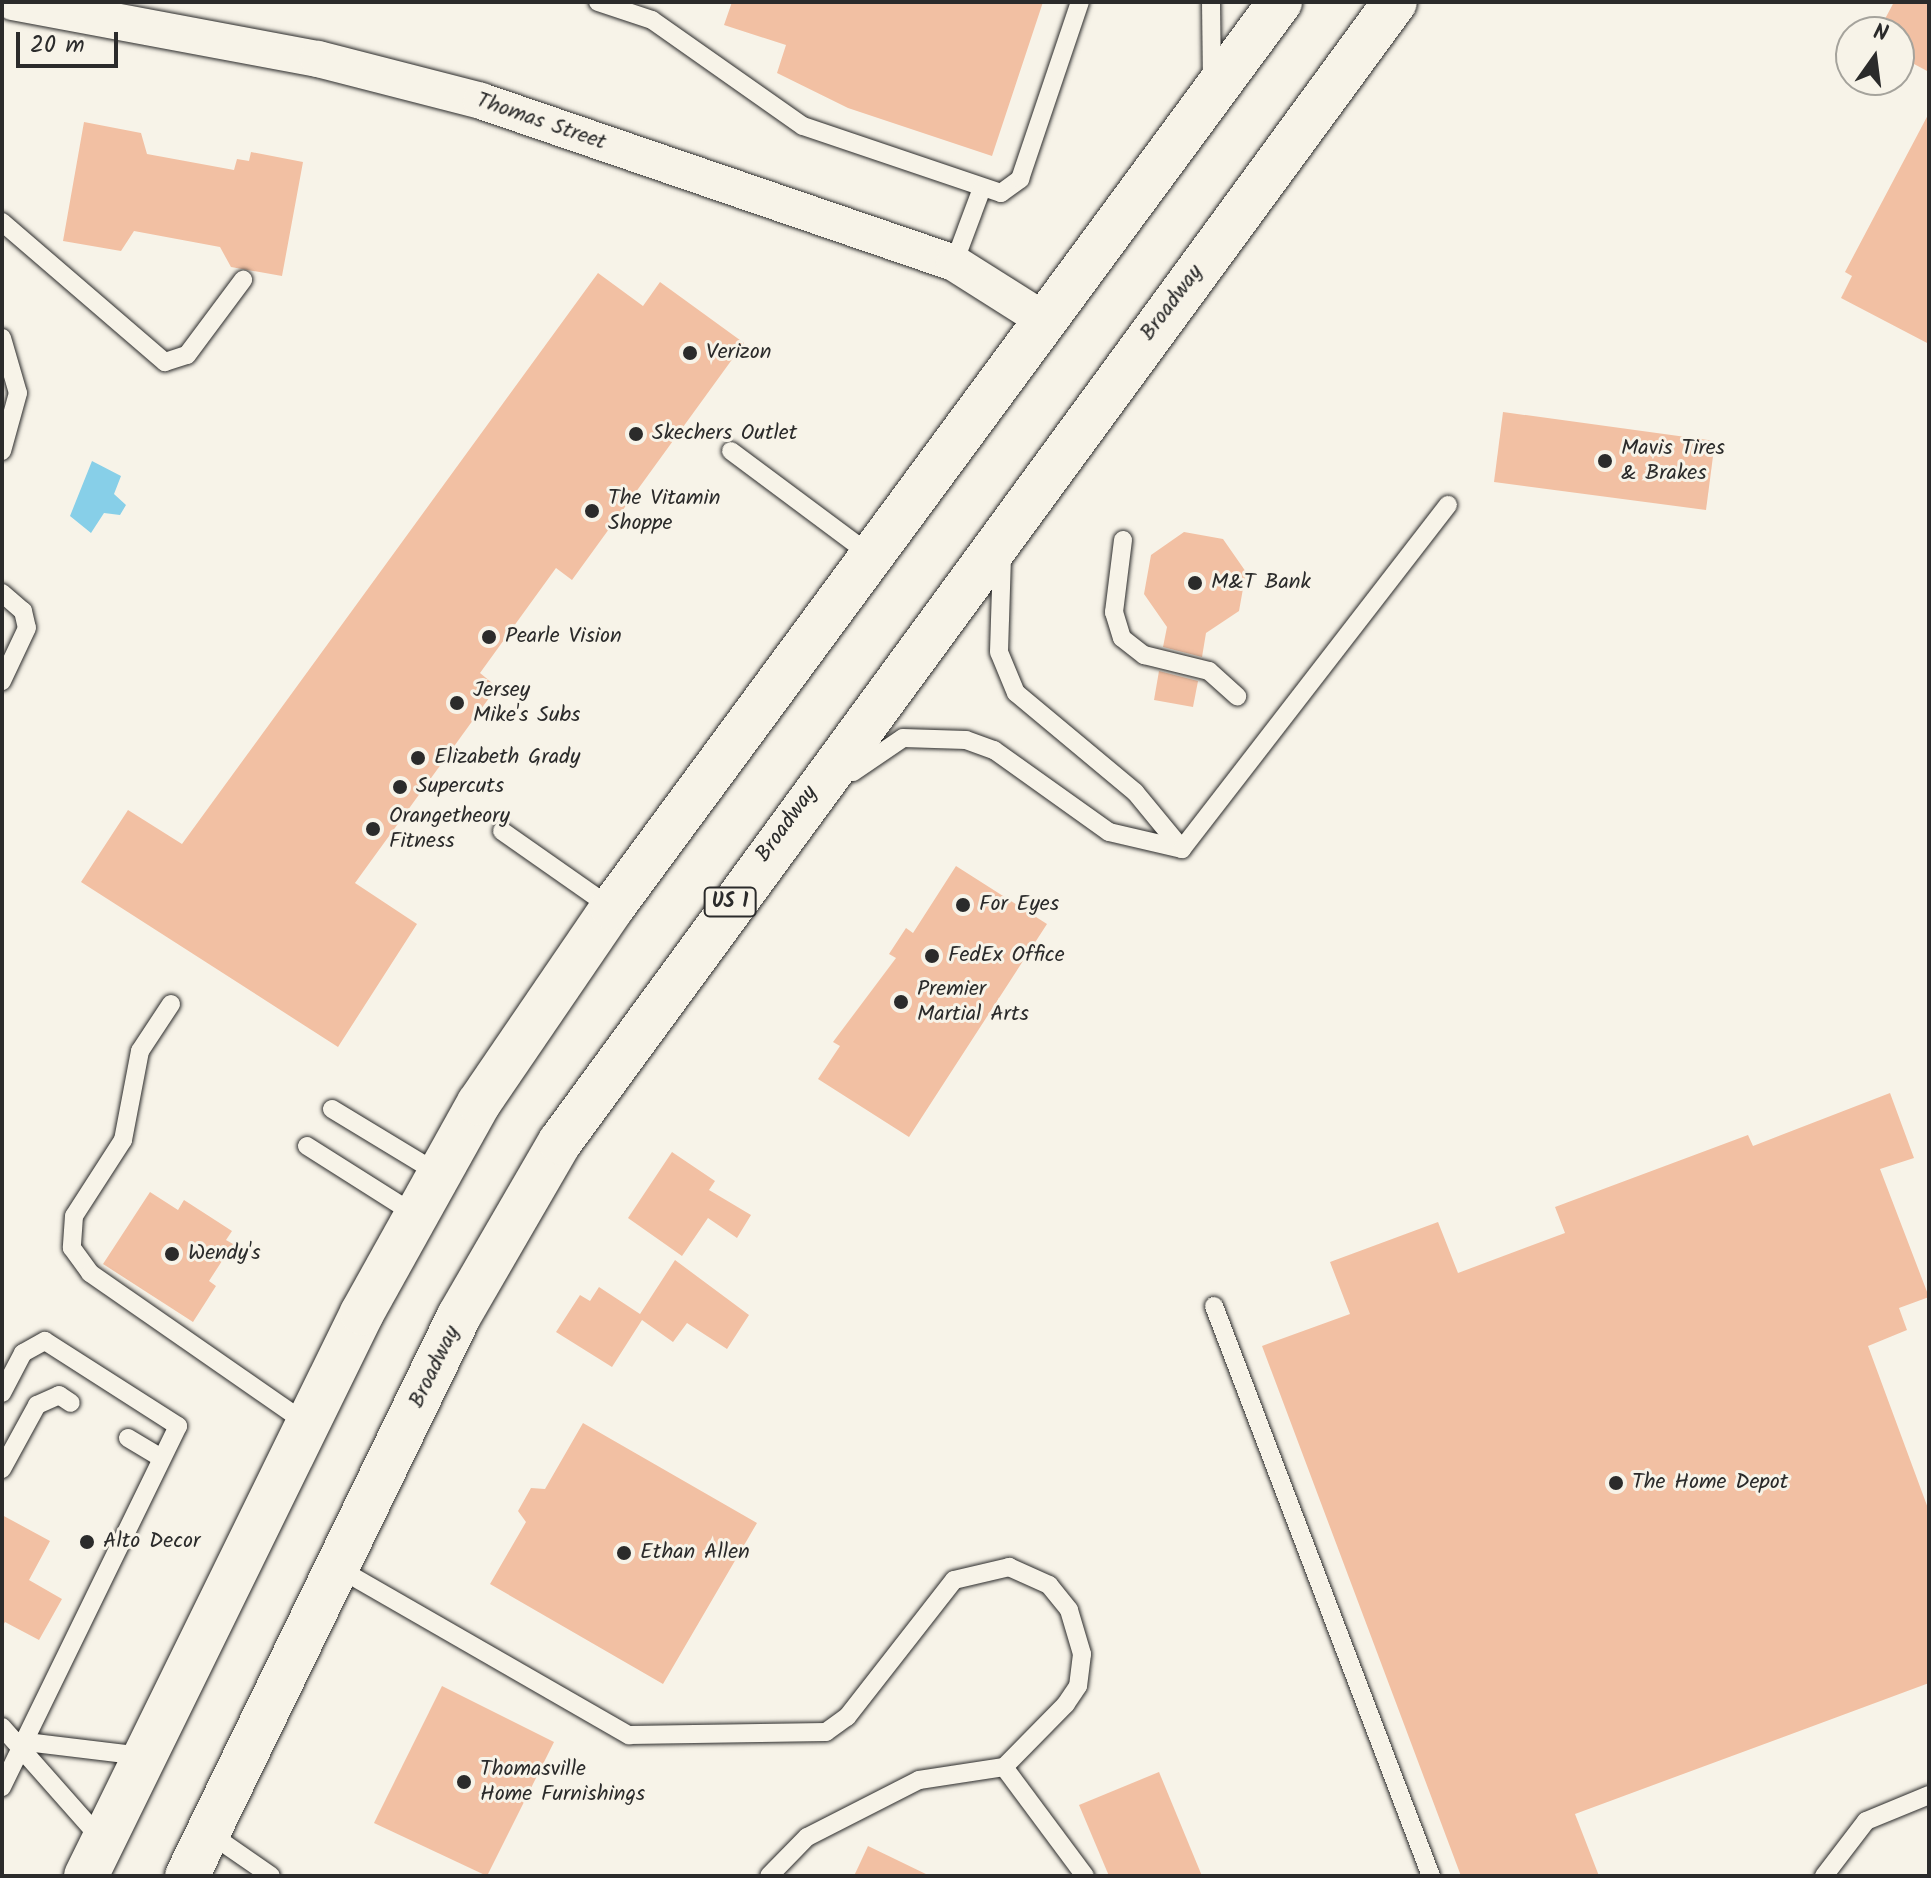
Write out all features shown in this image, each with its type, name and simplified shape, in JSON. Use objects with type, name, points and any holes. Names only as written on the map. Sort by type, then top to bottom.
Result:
[{"type":"highway","points":[[95,1859],[306,1423],[436,1172],[612,908],[1280,2]]},
{"type":"highway","name":"Broadway","points":[[187,1876],[505,1230],[618,1056],[1395,2]]},
{"type":"street","name":"Thomas Street","points":[[13,2],[409,81],[954,263],[1044,320]]},
{"type":"lane","points":[[598,2],[652,20],[803,126],[982,188],[1006,192],[1018,183],[1080,2]]},
{"type":"lane","points":[[1211,2],[1212,95]]},
{"type":"lane","points":[[954,263],[982,188]]},
{"type":"lane","points":[[2,222],[165,362],[187,355],[243,280]]},
{"type":"lane","points":[[2,338],[18,393],[2,451]]},
{"type":"lane","points":[[731,451],[872,556]]},
{"type":"lane","points":[[1182,849],[1448,505]]},
{"type":"lane","points":[[1004,530],[998,638],[1016,693],[1135,792],[1182,849]]},
{"type":"lane","points":[[1123,540],[1114,612],[1122,638],[1144,655],[1207,670],[1237,696]]},
{"type":"lane","points":[[2,593],[23,611],[27,628],[2,681]]},
{"type":"lane","points":[[742,885],[864,760],[925,734],[994,750],[1109,832],[1182,849]]},
{"type":"lane","points":[[502,831],[612,908]]},
{"type":"lane","points":[[171,1004],[140,1051],[123,1140],[74,1216],[72,1248],[90,1273],[306,1423]]},
{"type":"lane","points":[[332,1109],[436,1172]]},
{"type":"lane","points":[[307,1146],[413,1213]]},
{"type":"lane","points":[[1214,1306],[1431,1876]]},
{"type":"lane","points":[[2,1393],[23,1353],[45,1341],[178,1426],[18,1741],[2,1787]]},
{"type":"lane","points":[[2,1469],[37,1405],[59,1395],[71,1403]]},
{"type":"lane","points":[[128,1438],[161,1458]]},
{"type":"lane","points":[[338,1568],[629,1735],[826,1732],[847,1717],[944,1588],[982,1568],[1021,1570],[1061,1598],[1083,1665],[1072,1695],[1004,1767],[919,1780],[807,1837],[769,1876]]},
{"type":"lane","points":[[2,1727],[18,1741],[95,1859]]},
{"type":"lane","points":[[18,1741],[144,1756]]},
{"type":"lane","points":[[1004,1767],[1085,1876]]},
{"type":"lane","points":[[1824,1876],[1856,1829],[1929,1795]]},
{"type":"lane","points":[[209,1833],[271,1876]]},
{"type":"water","points":[[92,461],[121,476],[114,494],[126,505],[120,515],[104,513],[91,533],[70,516]]},
{"type":"building","points":[[732,2],[1043,2],[992,156],[848,108],[777,73],[786,45],[724,25]]},
{"type":"building","points":[[1894,2],[1929,2],[1929,72],[1915,65],[1915,16],[1887,16]]},
{"type":"building","points":[[1929,113],[1929,344],[1841,298],[1852,276],[1845,272]]},
{"type":"building","points":[[84,122],[141,133],[147,154],[234,170],[237,159],[249,161],[251,152],[303,162],[282,276],[231,267],[220,247],[134,231],[121,251],[63,241]]},
{"type":"building","points":[[598,273],[643,306],[660,282],[744,343],[572,580],[556,568],[480,673],[497,687],[355,883],[417,924],[338,1047],[81,882],[128,810],[182,844]]},
{"type":"building","name":"Mavis Tires & Brakes","points":[[1503,412],[1715,441],[1706,510],[1494,482]]},
{"type":"building","name":"M&T Bank","points":[[1184,532],[1223,539],[1246,572],[1239,611],[1206,633],[1202,657],[1163,647],[1167,627],[1144,594],[1151,555]]},
{"type":"building","points":[[1159,671],[1198,681],[1193,707],[1154,700]]},
{"type":"building","points":[[956,866],[1047,924],[909,1137],[818,1079],[840,1046],[833,1042],[896,958],[889,954],[906,928],[913,933]]},
{"type":"building","name":"The Home Depot","points":[[1890,1093],[1914,1158],[1880,1169],[1929,1297],[1899,1308],[1907,1330],[1868,1346],[1929,1511],[1929,1683],[1575,1814],[1599,1876],[1461,1876],[1262,1346],[1350,1314],[1330,1262],[1438,1222],[1458,1273],[1565,1233],[1555,1207],[1748,1135],[1753,1146]]},
{"type":"building","points":[[672,1152],[715,1181],[709,1190],[751,1215],[737,1238],[708,1218],[682,1256],[628,1218]]},
{"type":"building","points":[[150,1192],[178,1210],[184,1200],[232,1231],[226,1240],[233,1244],[209,1281],[216,1286],[193,1322],[103,1264]]},
{"type":"building","points":[[675,1260],[749,1315],[727,1349],[687,1323],[673,1342],[642,1320],[612,1367],[556,1332],[580,1295],[590,1301],[599,1287],[640,1314]]},
{"type":"building","name":"Ethan Allen","points":[[583,1423],[757,1523],[663,1684],[490,1584],[526,1522],[518,1511],[531,1488],[545,1489]]},
{"type":"building","points":[[2,1515],[50,1541],[29,1580],[62,1599],[39,1640],[5,1622],[2,1627]]},
{"type":"building","name":"Thomasville Home Furnishings","points":[[442,1686],[554,1742],[487,1876],[374,1823]]},
{"type":"building","points":[[1159,1772],[1202,1876],[1109,1876],[1079,1805]]},
{"type":"building","points":[[868,1846],[930,1876],[854,1876]]},
{"type":"place","name":"Verizon","points":[[690,353]]},
{"type":"place","name":"Skechers Outlet","points":[[636,434]]},
{"type":"place","name":"Mavis Tires & Brakes","points":[[1605,461]]},
{"type":"place","name":"The Vitamin Shoppe","points":[[592,511]]},
{"type":"place","name":"M&T Bank","points":[[1195,583]]},
{"type":"place","name":"Pearle Vision","points":[[489,637]]},
{"type":"place","name":"Jersey Mike's Subs","points":[[457,703]]},
{"type":"place","name":"Elizabeth Grady","points":[[418,758]]},
{"type":"place","name":"Supercuts","points":[[400,787]]},
{"type":"place","name":"Orangetheory Fitness","points":[[373,829]]},
{"type":"place","name":"For Eyes","points":[[963,905]]},
{"type":"place","name":"FedEx Office","points":[[932,956]]},
{"type":"place","name":"Premier Martial Arts","points":[[901,1002]]},
{"type":"place","name":"Wendy's","points":[[172,1254]]},
{"type":"place","name":"The Home Depot","points":[[1616,1483]]},
{"type":"place","name":"Alto Decor","points":[[87,1542]]},
{"type":"place","name":"Ethan Allen","points":[[624,1553]]},
{"type":"place","name":"Thomasville Home Furnishings","points":[[464,1782]]}]
